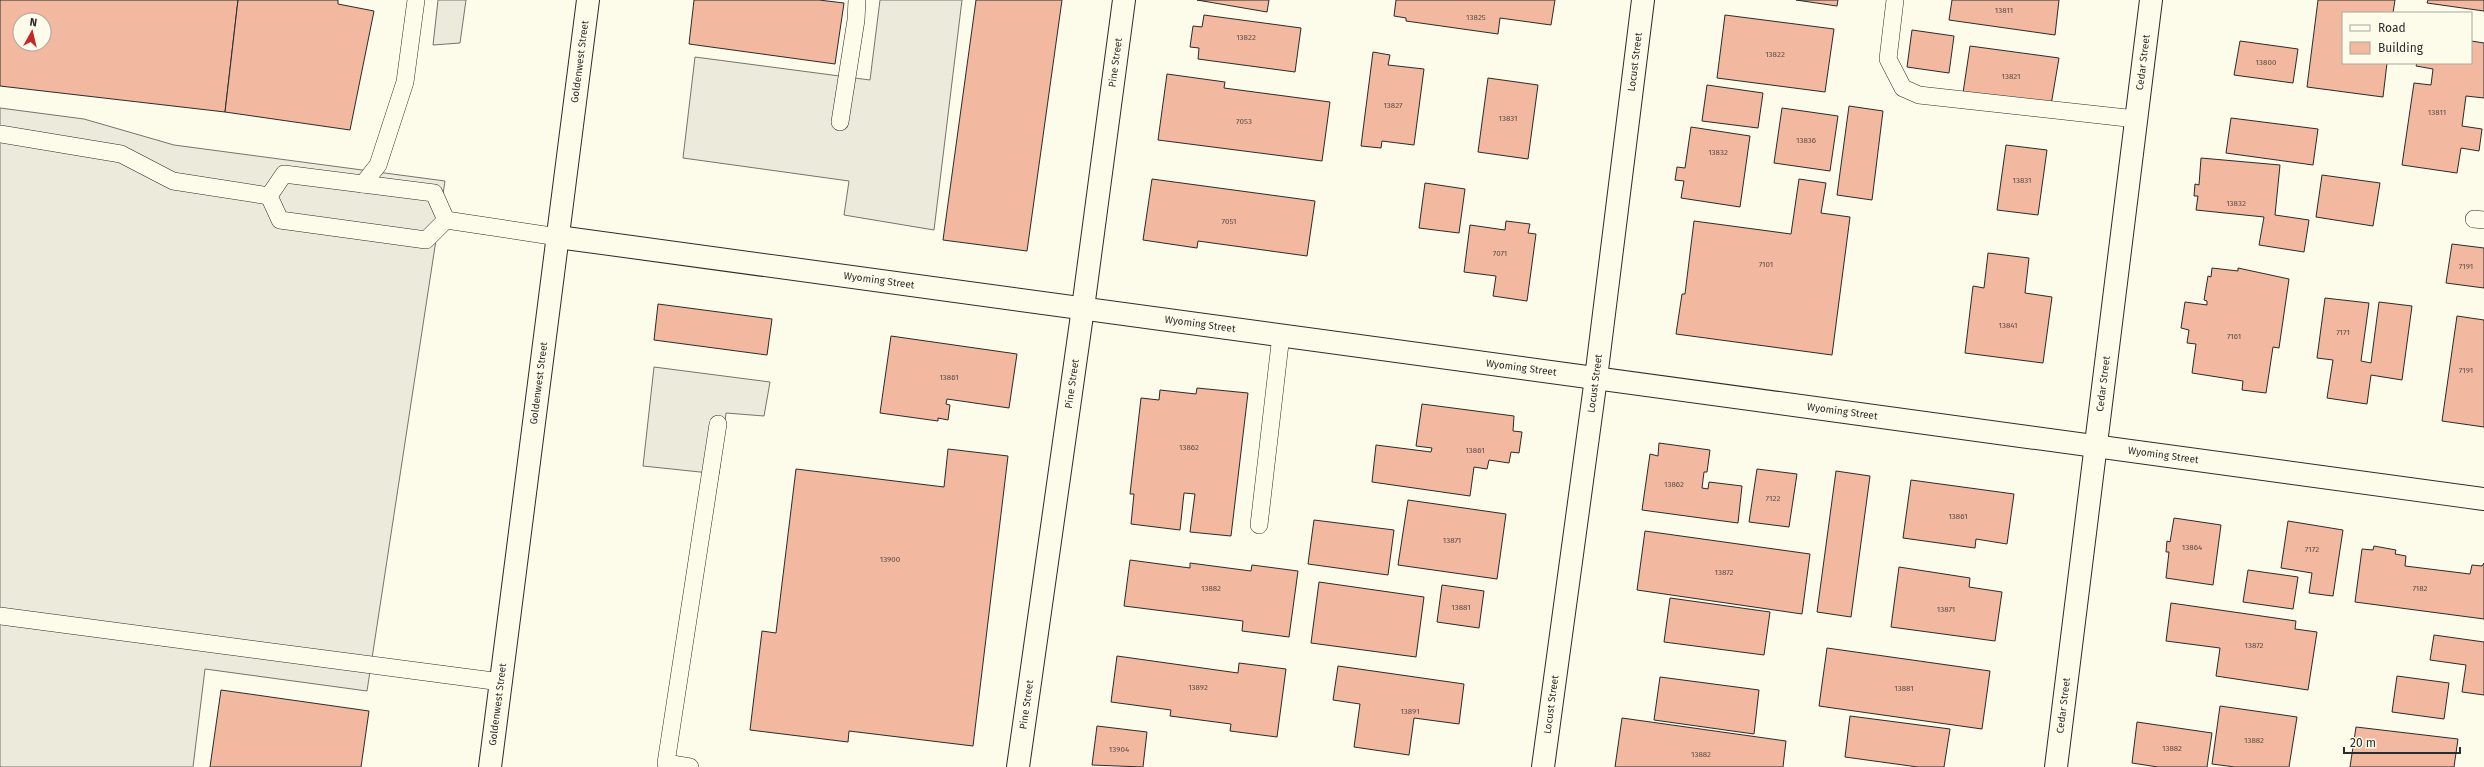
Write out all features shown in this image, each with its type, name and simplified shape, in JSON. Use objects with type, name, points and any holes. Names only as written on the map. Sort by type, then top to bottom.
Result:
[{"type":"street","name":"Goldenwest Street","points":[[490,767],[588,0]]},
{"type":"street","name":"Pine Street","points":[[1018,767],[1084,308],[1124,0]]},
{"type":"street","name":"Locust Street","points":[[1543,767],[1596,378],[1643,0]]},
{"type":"street","name":"Cedar Street","points":[[2056,767],[2151,0]]},
{"type":"street","name":"Wyoming Street","points":[[558,237],[2484,499]]},
{"type":"lane","points":[[363,184],[378,165],[405,82],[416,0]]},
{"type":"lane","points":[[840,122],[856,20],[857,0]]},
{"type":"lane","points":[[1895,0],[1888,59],[1903,88],[1919,95],[2136,119]]},
{"type":"lane","points":[[0,134],[121,154],[173,181],[269,196]]},
{"type":"lane","points":[[269,196],[284,174],[434,193],[446,220]]},
{"type":"lane","points":[[269,196],[280,220],[426,240],[446,220]]},
{"type":"lane","points":[[446,220],[558,237]]},
{"type":"lane","points":[[1259,525],[1280,335]]},
{"type":"lane","points":[[690,767],[666,765],[718,424]]},
{"type":"lane","points":[[0,616],[501,682]]},
{"type":"shaded area","points":[[438,0],[466,0],[460,43],[433,45]]},
{"type":"shaded area","points":[[880,0],[962,0],[934,230],[844,215],[849,181],[683,158],[695,57],[870,80]]},
{"type":"shaded area","points":[[0,108],[84,119],[174,145],[445,181],[367,691],[205,669],[193,767],[0,767]]},
{"type":"shaded area","points":[[654,367],[770,382],[764,416],[726,413],[719,474],[643,466]]},
{"type":"building","points":[[0,0],[238,0],[225,112],[0,86]]},
{"type":"building","points":[[238,0],[338,0],[338,4],[374,11],[350,130],[225,112]]},
{"type":"building","points":[[694,0],[819,0],[844,3],[835,64],[689,44]]},
{"type":"building","points":[[976,0],[1062,0],[1027,251],[943,240]]},
{"type":"building","points":[[1197,0],[1269,0],[1267,12]]},
{"type":"building","points":[[1396,0],[1555,0],[1551,25],[1500,18],[1498,34],[1406,21],[1406,18],[1394,16]]},
{"type":"building","points":[[1796,0],[1838,0],[1837,6]]},
{"type":"building","points":[[1952,0],[2059,0],[2055,35],[1949,20]]},
{"type":"building","points":[[2318,0],[2395,0],[2393,12],[2342,12],[2342,64],[2387,64],[2383,97],[2307,87]]},
{"type":"building","points":[[2428,0],[2484,0],[2484,11],[2427,3]]},
{"type":"building","points":[[1204,15],[1301,28],[1295,72],[1198,59],[1199,48],[1190,47],[1193,26],[1202,27]]},
{"type":"building","points":[[1725,15],[1834,29],[1825,92],[1717,78]]},
{"type":"building","points":[[1912,30],[1954,36],[1949,73],[1907,67]]},
{"type":"building","points":[[2240,41],[2298,49],[2293,83],[2234,75]]},
{"type":"building","points":[[2472,41],[2484,43],[2484,98],[2466,96],[2462,126],[2482,129],[2479,151],[2461,148],[2457,173],[2402,165],[2414,83],[2431,85],[2433,69],[2416,66],[2417,64],[2472,64]]},
{"type":"building","points":[[1970,46],[2059,58],[2051,105],[1963,93]]},
{"type":"building","points":[[1373,52],[1390,55],[1388,65],[1424,69],[1414,145],[1382,141],[1381,148],[1361,146]]},
{"type":"building","points":[[1167,74],[1225,82],[1224,88],[1330,102],[1322,161],[1158,140]]},
{"type":"building","points":[[1488,78],[1538,85],[1528,159],[1478,152]]},
{"type":"building","points":[[1707,85],[1763,93],[1758,128],[1702,121]]},
{"type":"building","points":[[1849,106],[1883,111],[1872,200],[1837,195]]},
{"type":"building","points":[[1782,108],[1838,116],[1830,171],[1774,163]]},
{"type":"building","points":[[2231,118],[2318,129],[2313,165],[2226,153]]},
{"type":"building","points":[[1691,127],[1750,136],[1740,207],[1681,198],[1684,181],[1675,180],[1677,167],[1685,168]]},
{"type":"building","points":[[2006,145],[2047,150],[2038,215],[1997,210]]},
{"type":"building","points":[[2201,158],[2280,165],[2275,215],[2309,220],[2304,252],[2259,245],[2264,217],[2196,210],[2198,196],[2194,196],[2195,184],[2199,185]]},
{"type":"building","points":[[2322,175],[2380,183],[2373,226],[2316,217]]},
{"type":"building","points":[[1152,179],[1315,201],[1307,256],[1198,241],[1197,248],[1143,240]]},
{"type":"building","points":[[1799,179],[1826,183],[1821,213],[1850,217],[1832,355],[1676,334],[1682,294],[1685,294],[1694,221],[1791,234]]},
{"type":"building","points":[[1425,183],[1465,189],[1459,233],[1419,228]]},
{"type":"building","points":[[1506,221],[1530,224],[1528,233],[1536,234],[1527,301],[1493,296],[1496,276],[1464,272],[1470,225],[1505,230]]},
{"type":"building","points":[[2452,244],[2484,248],[2484,288],[2446,283]]},
{"type":"building","points":[[1988,253],[2029,258],[2025,293],[2052,297],[2043,363],[1965,353],[1973,286],[1984,288]]},
{"type":"building","points":[[2212,268],[2238,271],[2238,268],[2289,279],[2279,348],[2273,347],[2266,393],[2242,390],[2243,381],[2192,373],[2196,344],[2187,343],[2189,330],[2181,328],[2185,302],[2207,305],[2207,301],[2204,300],[2208,276],[2211,277]]},
{"type":"building","points":[[2325,298],[2369,303],[2361,361],[2371,363],[2379,302],[2412,306],[2402,380],[2371,375],[2367,404],[2327,398],[2333,360],[2317,358]]},
{"type":"building","points":[[658,304],[772,319],[767,355],[654,340]]},
{"type":"building","points":[[2457,316],[2484,320],[2484,427],[2442,421]]},
{"type":"building","points":[[891,336],[1017,354],[1009,408],[947,399],[946,404],[950,405],[948,420],[938,418],[938,421],[880,413]]},
{"type":"building","points":[[1197,388],[1248,393],[1231,536],[1190,532],[1195,494],[1184,493],[1180,530],[1131,524],[1134,494],[1130,494],[1141,398],[1159,400],[1160,390],[1196,394]]},
{"type":"building","points":[[1422,404],[1514,416],[1513,431],[1522,432],[1519,453],[1511,452],[1509,463],[1489,460],[1487,469],[1474,467],[1470,496],[1372,482],[1376,445],[1431,452],[1432,448],[1416,446]]},
{"type":"building","points":[[1659,443],[1710,450],[1707,472],[1704,472],[1702,488],[1708,489],[1709,482],[1742,486],[1738,523],[1642,510],[1650,454],[1658,456]]},
{"type":"building","points":[[948,449],[1008,456],[973,746],[849,731],[848,742],[750,730],[762,631],[776,633],[796,469],[944,487]]},
{"type":"building","points":[[1757,469],[1797,474],[1789,527],[1749,522]]},
{"type":"building","points":[[1836,471],[1870,476],[1851,617],[1817,612]]},
{"type":"building","points":[[1911,480],[2014,494],[2007,544],[1976,539],[1975,548],[1903,538]]},
{"type":"building","points":[[1408,500],[1506,514],[1497,579],[1398,565]]},
{"type":"building","points":[[2174,518],[2221,525],[2213,585],[2166,578],[2169,552],[2166,552],[2167,541],[2170,542]]},
{"type":"building","points":[[1314,520],[1394,530],[1388,575],[1308,564]]},
{"type":"building","points":[[2288,521],[2343,530],[2333,596],[2309,593],[2312,573],[2281,568]]},
{"type":"building","points":[[1645,531],[1810,554],[1802,614],[1637,590]]},
{"type":"building","points":[[2374,546],[2396,550],[2395,554],[2406,556],[2405,566],[2470,574],[2472,565],[2482,566],[2484,563],[2484,619],[2355,602],[2362,549],[2373,550]]},
{"type":"building","points":[[1130,560],[1190,568],[1190,563],[1251,571],[1252,565],[1298,571],[1289,637],[1242,631],[1243,621],[1124,606]]},
{"type":"building","points":[[1899,567],[1970,578],[1969,587],[2002,592],[1995,641],[1891,627]]},
{"type":"building","points":[[2248,570],[2298,577],[2293,609],[2243,602]]},
{"type":"building","points":[[1319,582],[1424,597],[1416,657],[1311,643]]},
{"type":"building","points":[[1442,585],[1484,591],[1479,628],[1437,622]]},
{"type":"building","points":[[1670,598],[1770,612],[1764,655],[1664,642]]},
{"type":"building","points":[[2171,603],[2296,621],[2295,629],[2317,632],[2308,690],[2216,676],[2220,648],[2166,641]]},
{"type":"building","points":[[2434,635],[2484,642],[2484,695],[2462,692],[2466,665],[2430,660]]},
{"type":"building","points":[[1827,648],[1990,671],[1982,729],[1819,706]]},
{"type":"building","points":[[1117,656],[1238,673],[1239,663],[1286,669],[1277,737],[1230,731],[1231,724],[1170,716],[1171,710],[1111,702]]},
{"type":"building","points":[[1338,666],[1464,684],[1459,724],[1414,718],[1409,755],[1354,747],[1360,704],[1333,700]]},
{"type":"building","points":[[2397,676],[2449,683],[2444,719],[2392,712]]},
{"type":"building","points":[[1660,677],[1759,690],[1754,734],[1654,720]]},
{"type":"building","points":[[221,690],[369,711],[361,767],[210,767]]},
{"type":"building","points":[[2220,706],[2297,717],[2289,767],[2235,767],[2212,764]]},
{"type":"building","points":[[1850,716],[1950,729],[1944,767],[1918,767],[1845,757]]},
{"type":"building","points":[[1622,718],[1786,741],[1783,767],[1615,767]]},
{"type":"building","points":[[2137,722],[2212,733],[2207,767],[2158,767],[2132,763]]},
{"type":"building","points":[[1097,726],[1147,732],[1143,767],[1092,765]]},
{"type":"building","points":[[2356,727],[2458,739],[2454,767],[2350,767]]}]
